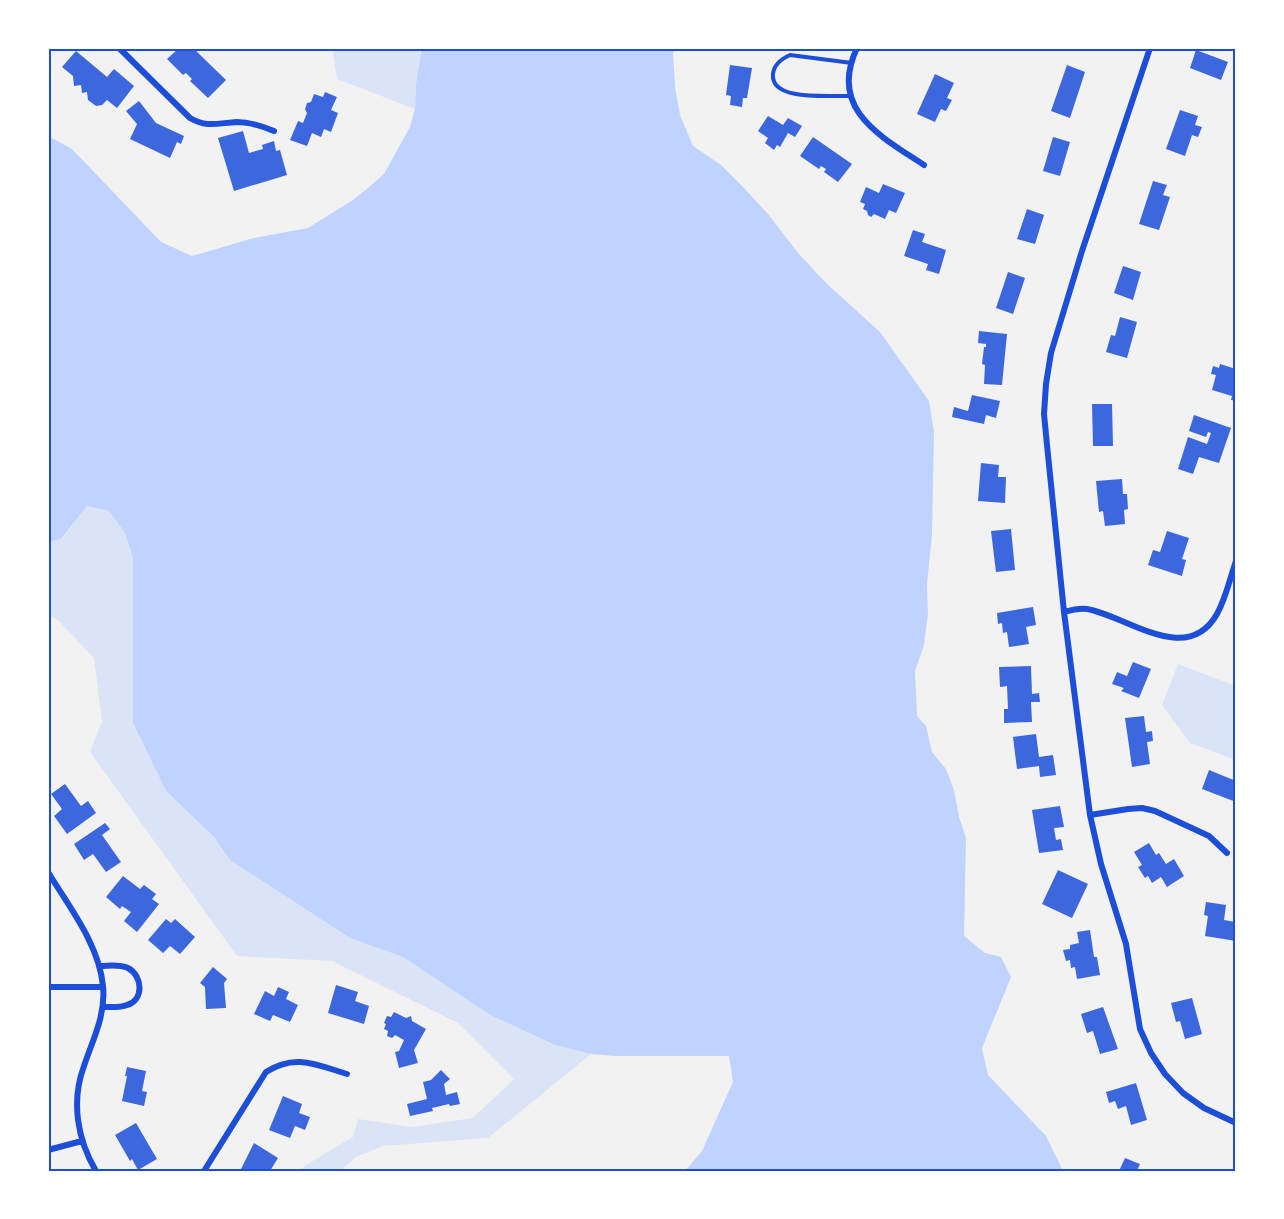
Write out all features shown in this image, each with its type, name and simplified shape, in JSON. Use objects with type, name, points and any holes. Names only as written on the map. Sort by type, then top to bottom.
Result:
[{"type":"street","points":[[119,48],[189,118],[209,126],[236,122],[256,124],[274,131]]},
{"type":"street","points":[[857,48],[850,75],[851,103],[860,116],[894,146],[924,165]]},
{"type":"street","points":[[1150,48],[1059,323],[1051,353],[1044,414],[1064,612],[1090,815],[1101,864],[1126,944],[1140,1029],[1151,1053],[1165,1074],[1183,1093],[1204,1108],[1236,1123]]},
{"type":"street","points":[[1064,612],[1084,609],[1108,615],[1158,636],[1171,639],[1185,637],[1208,625],[1216,615],[1234,578],[1236,561]]},
{"type":"street","points":[[1090,815],[1142,808],[1155,811],[1209,836],[1227,853]]},
{"type":"street","points":[[48,872],[87,938],[100,966],[103,1007],[99,1027],[78,1084],[77,1111],[82,1142],[96,1171]]},
{"type":"street","points":[[100,966],[127,968],[134,973],[140,986],[134,1002],[121,1006],[103,1007]]},
{"type":"street","points":[[48,987],[103,987]]},
{"type":"street","points":[[204,1171],[266,1072],[277,1065],[306,1061],[347,1074]]},
{"type":"street","points":[[48,1150],[82,1142]]},
{"type":"lane","points":[[850,96],[788,94],[779,90],[772,81],[777,63],[790,55],[852,63]]},
{"type":"shaded area","points":[[332,48],[422,48],[416,84],[415,109],[337,79]]},
{"type":"shaded area","points":[[87,506],[109,511],[125,533],[133,558],[133,723],[166,791],[214,837],[230,860],[350,938],[403,957],[490,1015],[555,1045],[591,1054],[488,1138],[383,1146],[356,1157],[340,1171],[301,1171],[304,1166],[353,1137],[358,1119],[412,1127],[473,1118],[514,1079],[458,1023],[332,961],[237,956],[90,752],[102,721],[94,658],[59,621],[48,614],[48,542],[62,539]]},
{"type":"shaded area","points":[[1178,664],[1236,686],[1236,760],[1190,743],[1162,705]]},
{"type":"water","points":[[422,48],[676,48],[673,53],[675,87],[680,115],[693,146],[721,165],[768,214],[798,253],[827,284],[880,332],[929,401],[934,432],[932,535],[927,584],[928,614],[924,645],[915,671],[917,716],[926,726],[932,752],[946,769],[954,790],[966,838],[964,936],[985,953],[1001,957],[1011,977],[982,1048],[988,1075],[1046,1136],[1063,1171],[685,1171],[702,1151],[733,1082],[729,1056],[591,1054],[555,1045],[490,1015],[403,957],[350,938],[230,860],[214,837],[166,791],[133,723],[133,558],[125,533],[109,511],[87,506],[61,539],[48,542],[48,136],[72,149],[161,242],[192,256],[254,238],[308,228],[353,200],[384,174],[410,127],[415,109],[416,84]]},
{"type":"building","points":[[179,48],[193,48],[226,80],[208,98],[190,81],[192,79],[186,73],[183,75],[167,59]]},
{"type":"building","points":[[1196,50],[1228,62],[1221,80],[1190,68]]},
{"type":"building","points":[[76,51],[107,77],[114,69],[134,86],[117,108],[107,100],[102,105],[96,106],[88,100],[87,92],[82,93],[81,85],[74,86],[73,76],[62,67]]},
{"type":"building","points":[[730,65],[752,68],[747,98],[743,98],[742,107],[730,105],[731,96],[726,95]]},
{"type":"building","points":[[1067,65],[1085,72],[1070,118],[1051,111]]},
{"type":"building","points":[[935,74],[954,83],[947,98],[952,100],[946,111],[941,109],[935,122],[917,114]]},
{"type":"building","points":[[325,92],[337,97],[331,110],[338,113],[331,132],[324,129],[321,137],[312,133],[307,146],[290,140],[298,121],[303,123],[307,113],[305,109],[307,103],[311,102],[314,94],[323,97]]},
{"type":"building","points":[[139,101],[156,123],[184,136],[181,144],[177,142],[170,158],[130,139],[137,124],[126,111]]},
{"type":"building","points":[[1180,110],[1198,116],[1195,125],[1202,127],[1198,137],[1192,135],[1185,156],[1166,149]]},
{"type":"building","points":[[768,116],[783,125],[788,118],[802,126],[795,137],[788,133],[780,147],[777,145],[774,150],[765,143],[768,138],[758,131]]},
{"type":"building","points":[[243,131],[249,153],[263,149],[262,145],[274,141],[276,151],[280,150],[287,175],[234,191],[218,138]]},
{"type":"building","points":[[813,137],[852,164],[838,182],[824,172],[826,169],[821,166],[819,169],[800,156]]},
{"type":"building","points":[[1053,137],[1070,142],[1060,176],[1043,171]]},
{"type":"building","points":[[1153,181],[1167,185],[1163,195],[1170,197],[1159,230],[1139,224]]},
{"type":"building","points":[[883,184],[905,193],[896,213],[889,210],[885,219],[874,214],[871,217],[863,209],[865,204],[860,202],[866,187],[879,193]]},
{"type":"building","points":[[1027,209],[1044,215],[1035,244],[1017,239]]},
{"type":"building","points":[[913,230],[925,234],[922,242],[946,250],[939,274],[926,270],[928,264],[904,256]]},
{"type":"building","points":[[1123,266],[1141,272],[1133,300],[1114,293]]},
{"type":"building","points":[[1008,272],[1025,278],[1013,314],[996,308]]},
{"type":"building","points":[[1120,317],[1137,322],[1127,358],[1106,352],[1111,335],[1115,336]]},
{"type":"building","points":[[979,331],[1007,334],[1002,385],[984,384],[985,365],[982,364],[986,344],[978,343]]},
{"type":"building","points":[[1220,364],[1236,369],[1236,401],[1231,400],[1232,396],[1212,390],[1216,375],[1211,374],[1213,366],[1219,368]]},
{"type":"building","points":[[972,395],[1000,401],[996,418],[986,415],[984,424],[952,417],[954,407],[968,411]]},
{"type":"building","points":[[1092,404],[1112,404],[1113,446],[1093,446]]},
{"type":"building","points":[[1194,415],[1231,428],[1219,463],[1199,457],[1193,474],[1178,469],[1188,437],[1207,444],[1211,433],[1208,432],[1206,437],[1189,431]]},
{"type":"building","points":[[981,463],[999,465],[998,477],[1006,477],[1005,503],[978,501]]},
{"type":"building","points":[[1122,479],[1123,494],[1127,494],[1128,509],[1124,510],[1125,524],[1105,526],[1103,511],[1099,512],[1096,481]]},
{"type":"building","points":[[1011,529],[1015,570],[996,572],[991,531]]},
{"type":"building","points":[[1167,531],[1189,538],[1182,559],[1186,560],[1182,576],[1148,565],[1153,550],[1160,552]]},
{"type":"building","points":[[1033,607],[1036,625],[1026,627],[1029,644],[1009,647],[1007,632],[1003,633],[1002,623],[998,624],[997,613]]},
{"type":"building","points":[[1133,662],[1151,669],[1139,698],[1121,691],[1124,688],[1112,684],[1117,672],[1127,676]]},
{"type":"building","points":[[1031,666],[1032,694],[1039,693],[1040,702],[1031,702],[1032,722],[1004,723],[1004,709],[1008,709],[1007,686],[1000,687],[999,667]]},
{"type":"building","points":[[1144,716],[1146,732],[1152,731],[1153,741],[1147,742],[1150,764],[1132,767],[1125,718]]},
{"type":"building","points":[[1036,734],[1039,757],[1053,755],[1056,775],[1040,777],[1039,766],[1017,769],[1013,737]]},
{"type":"building","points":[[1209,770],[1236,781],[1236,802],[1202,789]]},
{"type":"building","points":[[65,784],[81,806],[88,801],[96,813],[67,834],[54,816],[62,809],[51,794]]},
{"type":"building","points":[[1060,806],[1064,827],[1054,828],[1056,840],[1061,839],[1063,850],[1039,853],[1032,810]]},
{"type":"building","points":[[105,823],[110,829],[102,835],[121,862],[106,872],[93,854],[84,860],[74,844]]},
{"type":"building","points":[[1149,843],[1156,855],[1159,853],[1166,864],[1174,859],[1184,876],[1167,887],[1161,877],[1152,883],[1148,876],[1145,878],[1138,867],[1142,865],[1134,852]]},
{"type":"building","points":[[1058,870],[1088,884],[1072,918],[1042,904]]},
{"type":"building","points":[[123,876],[140,889],[144,885],[156,894],[152,899],[159,904],[137,932],[124,921],[131,912],[122,906],[120,909],[106,897]]},
{"type":"building","points":[[1206,902],[1226,905],[1224,920],[1236,922],[1236,941],[1205,936],[1208,916],[1204,915]]},
{"type":"building","points":[[166,919],[171,923],[175,919],[195,937],[180,954],[170,946],[163,953],[148,940]]},
{"type":"building","points":[[1090,930],[1094,957],[1097,957],[1100,975],[1077,979],[1075,967],[1071,968],[1070,960],[1066,961],[1063,950],[1070,949],[1070,945],[1079,943],[1077,932]]},
{"type":"building","points":[[213,967],[227,979],[224,983],[226,1008],[206,1009],[205,987],[200,983]]},
{"type":"building","points":[[336,985],[358,992],[355,1001],[369,1006],[364,1024],[328,1013]]},
{"type":"building","points":[[278,987],[289,992],[286,999],[298,1005],[290,1022],[273,1015],[270,1021],[254,1014],[265,991],[274,996]]},
{"type":"building","points":[[1192,998],[1202,1034],[1185,1039],[1180,1021],[1176,1022],[1171,1003]]},
{"type":"building","points":[[1103,1007],[1118,1049],[1100,1054],[1093,1031],[1087,1033],[1081,1014]]},
{"type":"building","points":[[394,1012],[406,1018],[411,1016],[412,1021],[426,1029],[414,1050],[418,1063],[399,1068],[395,1052],[399,1051],[404,1040],[395,1035],[392,1038],[387,1036],[388,1031],[384,1029],[387,1016],[391,1017]]},
{"type":"building","points":[[127,1067],[146,1071],[142,1091],[147,1092],[144,1106],[122,1101]]},
{"type":"building","points":[[441,1070],[450,1079],[444,1084],[446,1095],[457,1092],[460,1104],[432,1108],[433,1111],[410,1116],[407,1104],[427,1099],[423,1082],[431,1080]]},
{"type":"building","points":[[1136,1083],[1147,1120],[1131,1125],[1126,1106],[1118,1109],[1115,1101],[1109,1103],[1106,1092]]},
{"type":"building","points":[[283,1096],[302,1104],[299,1113],[310,1117],[305,1130],[295,1126],[290,1138],[269,1130]]},
{"type":"building","points":[[136,1123],[157,1159],[138,1170],[115,1135]]},
{"type":"building","points":[[254,1143],[278,1158],[270,1171],[240,1171]]},
{"type":"building","points":[[1125,1158],[1140,1164],[1137,1171],[1119,1171]]}]
